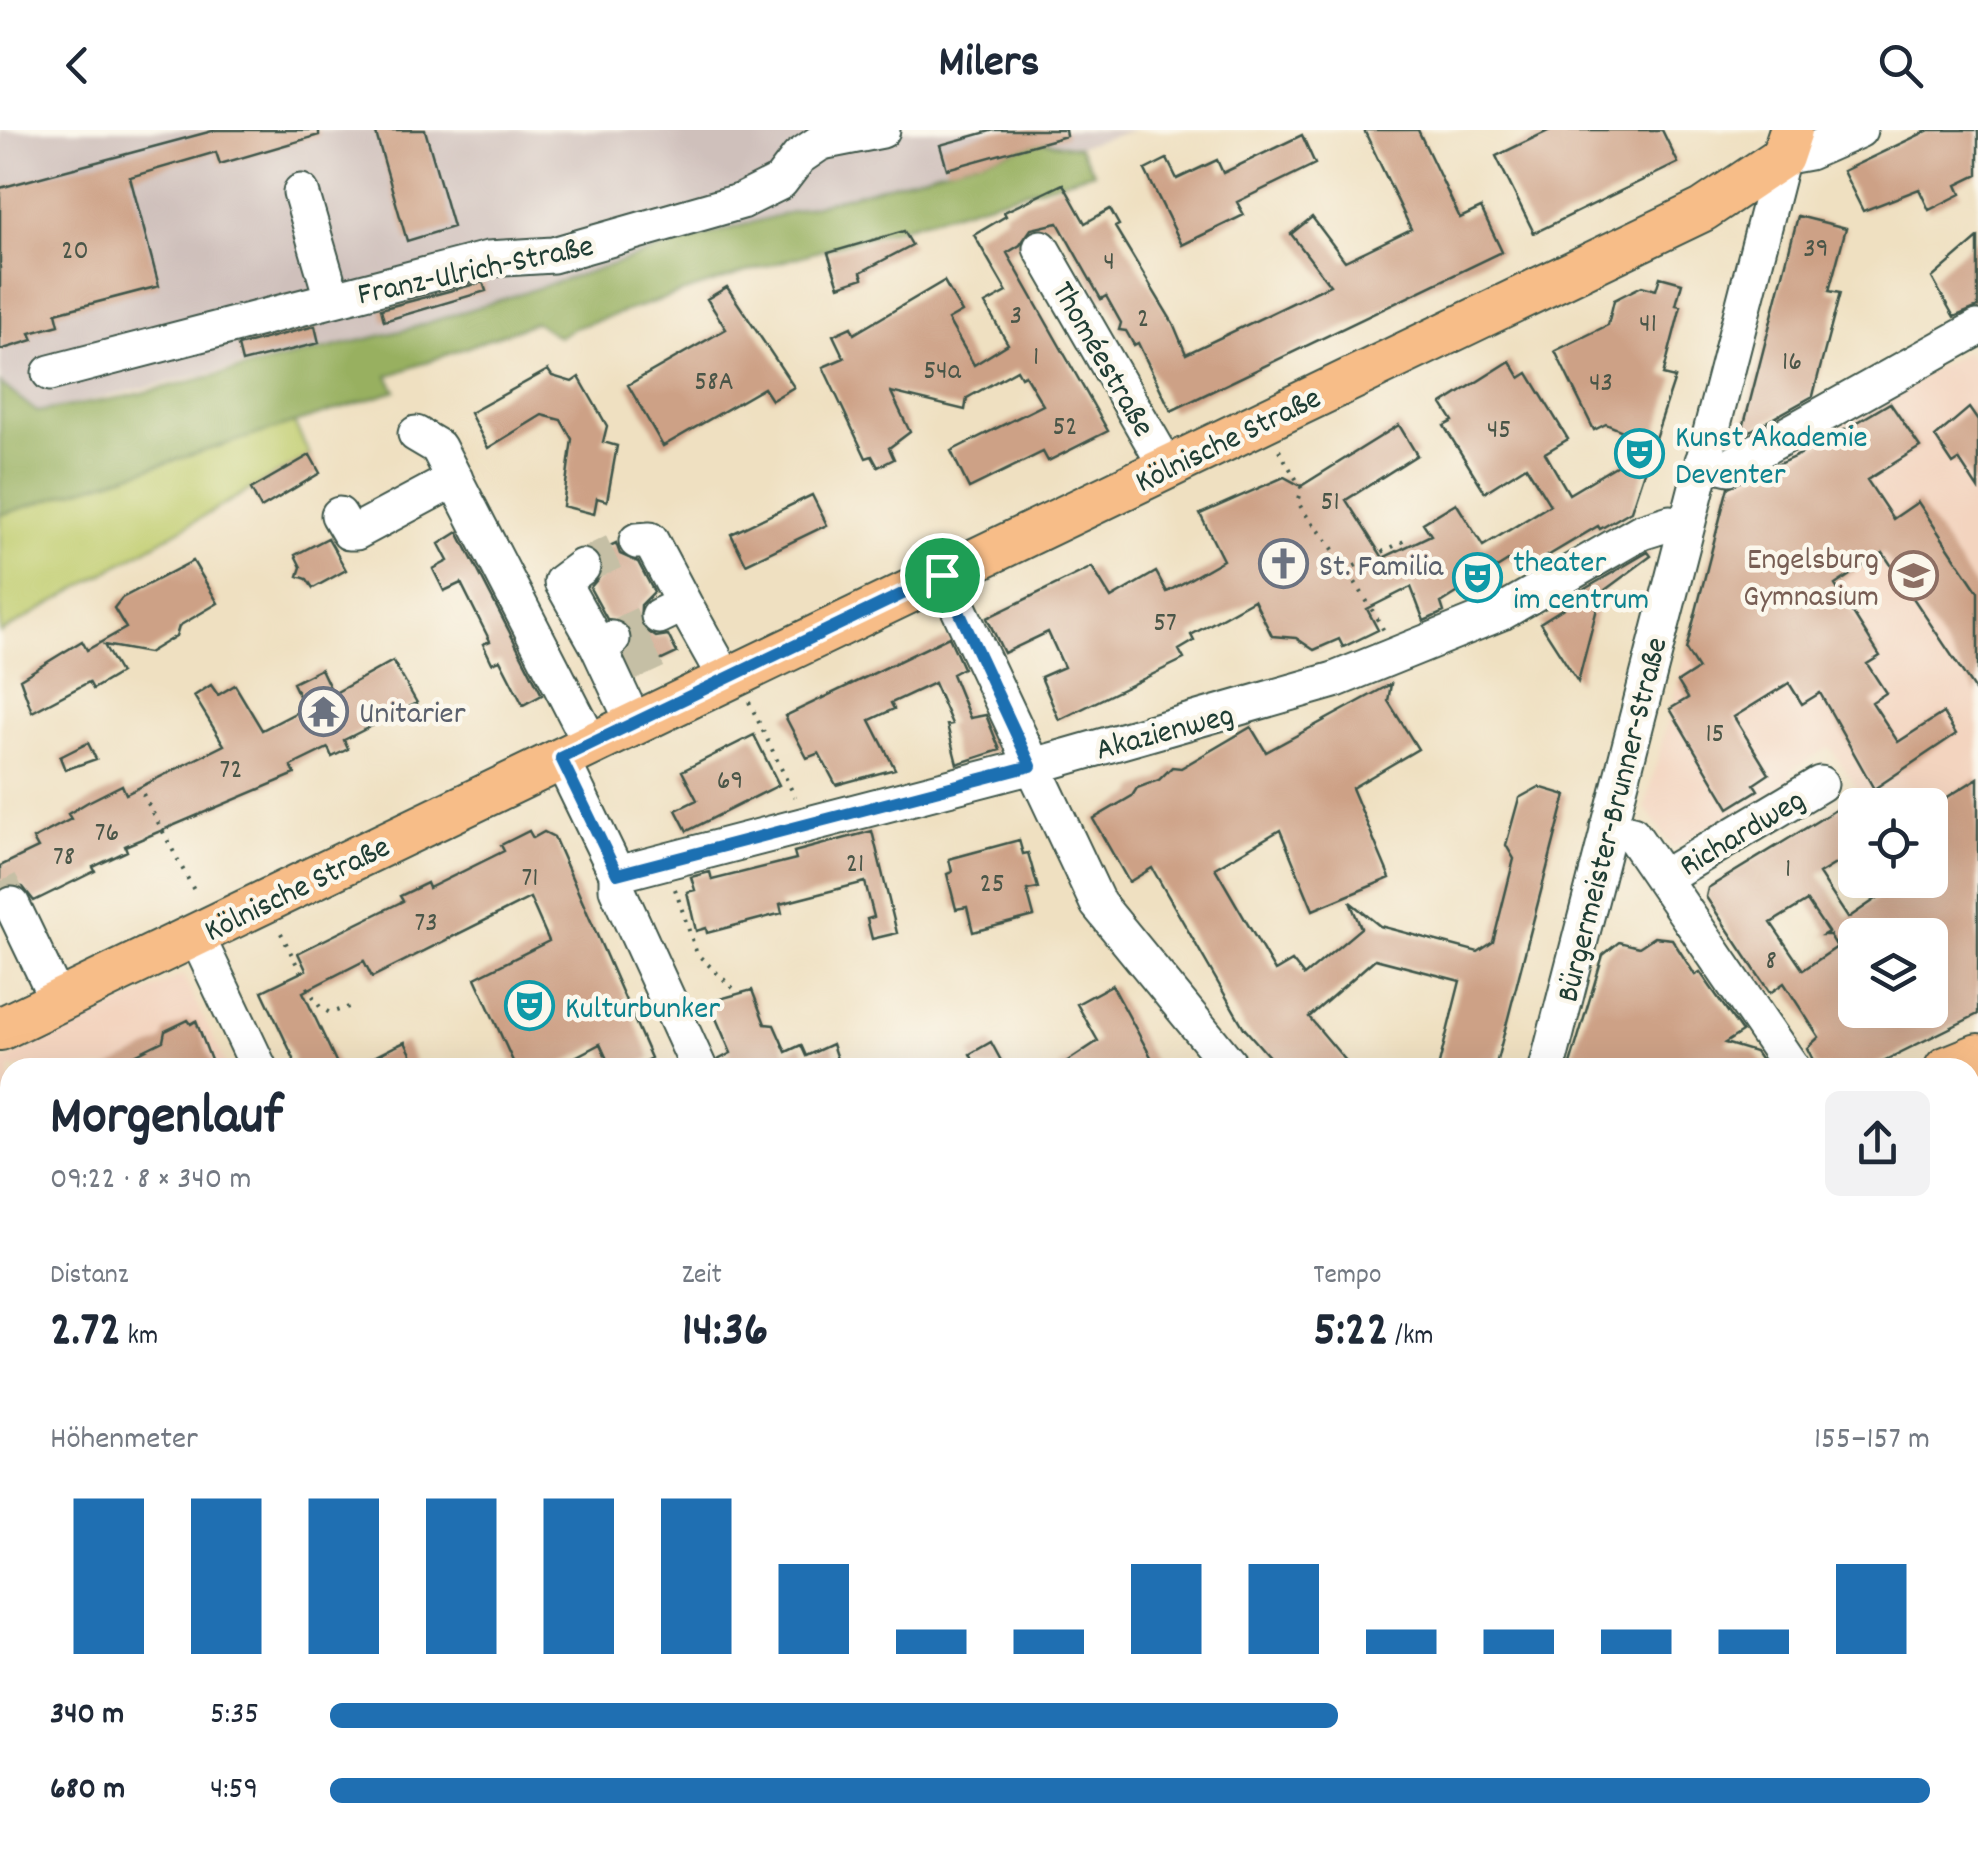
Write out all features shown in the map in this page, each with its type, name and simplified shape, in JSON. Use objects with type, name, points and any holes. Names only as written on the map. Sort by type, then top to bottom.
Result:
[{"type":"main road","name":"Kölnische Straße","points":[[0,1029],[634,723],[736,688],[942,575],[1692,216],[1770,149]]},
{"type":"street","name":"Franz-Ulrich-Straße","points":[[50,374],[488,259],[553,255],[742,201],[780,182],[794,143],[822,142],[882,130]]},
{"type":"street","name":"Kölnische Straße","points":[[1770,149],[1810,152],[1859,130]]},
{"type":"street","name":"Bürgermeister-Brunner-Straße","points":[[1550,1058],[1765,223],[1770,149]]},
{"type":"street","points":[[301,192],[332,298]]},
{"type":"street","name":"Thoméestraße","points":[[1042,248],[1168,467]]},
{"type":"street","points":[[1703,461],[1729,467],[1978,328]]},
{"type":"street","points":[[416,434],[438,447],[455,480],[576,751],[617,874],[616,889],[695,1058]]},
{"type":"street","points":[[340,515],[349,532],[356,532],[455,480]]},
{"type":"street","name":"Akazienweg","points":[[617,874],[1031,766],[1334,680],[1502,612],[1640,532],[1670,523],[1686,527]]},
{"type":"street","points":[[637,540],[650,540],[679,624],[736,688]]},
{"type":"street","points":[[582,567],[562,582],[611,656],[634,723]]},
{"type":"street","points":[[942,575],[1098,904],[1224,1058]]},
{"type":"street","name":"Richardweg","points":[[1662,878],[1820,784]]},
{"type":"street","points":[[1608,828],[1632,834],[1785,1058]]},
{"type":"street","points":[[12,906],[58,1002]]},
{"type":"street","points":[[205,931],[255,1058]]},
{"type":"path","points":[[1274,441],[1302,489],[1298,502],[1310,524],[1325,537],[1363,592],[1385,634]]},
{"type":"path","points":[[1345,571],[1406,540]]},
{"type":"path","points":[[736,688],[808,824]]},
{"type":"path","points":[[142,794],[205,931]]},
{"type":"path","points":[[674,885],[698,954],[734,990]]},
{"type":"path","points":[[276,923],[300,974]]},
{"type":"path","points":[[307,987],[330,1013],[355,1005]]},
{"type":"shaded area","points":[[0,130],[1134,130],[1078,147],[1043,142],[690,240],[405,330],[37,412],[0,383]]},
{"type":"shaded area","points":[[1967,351],[1978,365],[1978,778],[1948,797],[1948,788],[1857,788],[1830,747],[1791,770],[1792,783],[1719,834],[1712,824],[1673,849],[1645,807],[1730,481]]},
{"type":"shaded area","points":[[183,975],[223,1058],[8,1058]]},
{"type":"green space","points":[[1043,142],[1078,147],[1094,172],[746,272],[574,328],[558,337],[536,322],[388,376],[396,391],[0,515],[0,383],[37,412],[129,396],[405,330],[690,240]]},
{"type":"green space","points":[[293,421],[310,455],[0,633],[0,515]]},
{"type":"building","points":[[216,130],[319,130],[319,135],[220,164],[216,152],[130,177],[159,286],[56,313],[59,325],[30,333],[33,340],[0,350],[0,188]]},
{"type":"building","points":[[375,130],[425,130],[453,227],[407,241]]},
{"type":"building","points":[[994,130],[1065,130],[1066,136],[947,169],[940,145]]},
{"type":"building","points":[[1364,130],[1418,130],[1460,218],[1481,208],[1502,252],[1171,411],[1138,343],[1134,345],[1126,331],[1119,330],[1121,323],[1106,296],[1101,299],[1058,223],[1031,229],[1020,245],[1007,253],[1108,431],[1048,461],[1043,452],[969,488],[951,451],[1043,405],[1025,375],[1021,377],[1017,370],[967,398],[965,410],[891,392],[910,432],[889,448],[894,459],[878,467],[872,456],[866,458],[823,367],[844,358],[833,335],[851,327],[854,334],[944,281],[962,312],[948,320],[974,365],[1008,344],[985,304],[1007,292],[974,235],[1006,216],[1004,212],[1063,184],[1085,223],[1110,209],[1119,225],[1115,227],[1173,323],[1186,354],[1330,285],[1291,234],[1312,217],[1345,261],[1411,229]]},
{"type":"building","points":[[1550,130],[1662,130],[1678,163],[1534,233],[1496,156]]},
{"type":"building","points":[[1929,130],[1978,130],[1978,175],[1957,185],[1961,194],[1929,210],[1919,189],[1863,211],[1843,171]]},
{"type":"building","points":[[1302,135],[1315,164],[1237,202],[1244,215],[1182,245],[1145,170],[1167,159],[1177,179],[1217,160],[1223,173]]},
{"type":"building","points":[[1798,216],[1846,228],[1829,291],[1840,293],[1813,396],[1741,436]]},
{"type":"building","points":[[904,231],[912,245],[861,272],[863,278],[839,286],[828,253]]},
{"type":"building","points":[[1978,238],[1978,307],[1954,317],[1932,278]]},
{"type":"building","points":[[1660,277],[1682,283],[1676,305],[1681,306],[1663,375],[1675,378],[1631,511],[1600,529],[1598,526],[1524,570],[1516,556],[1441,603],[1444,612],[1424,621],[1411,587],[1367,609],[1378,630],[1343,647],[1339,639],[1314,650],[1296,638],[1272,636],[1254,600],[1191,635],[1194,641],[1179,650],[1184,659],[1059,720],[1041,677],[1064,667],[1048,632],[1004,653],[987,618],[1092,567],[1111,598],[1156,572],[1167,592],[1223,560],[1200,514],[1284,477],[1301,486],[1399,425],[1417,455],[1346,500],[1383,558],[1431,535],[1423,523],[1456,503],[1483,546],[1550,505],[1526,466],[1485,492],[1444,426],[1453,421],[1442,404],[1510,361],[1520,378],[1528,373],[1568,439],[1545,453],[1569,494],[1626,460],[1635,436],[1606,424],[1594,430],[1555,351],[1608,325],[1614,300],[1642,286],[1656,290]]},
{"type":"building","points":[[483,282],[486,291],[384,321],[381,309]]},
{"type":"building","points":[[727,287],[794,387],[772,400],[764,388],[663,446],[628,385],[726,329],[707,299]]},
{"type":"building","points":[[315,326],[319,343],[242,362],[238,346]]},
{"type":"building","points":[[548,370],[552,376],[572,382],[579,377],[607,426],[603,442],[617,446],[607,501],[597,498],[594,514],[563,506],[572,439],[561,420],[542,415],[488,448],[470,413]]},
{"type":"building","points":[[1890,403],[1920,447],[1867,480],[1893,519],[1918,502],[1978,592],[1978,695],[1883,553],[1835,585],[1880,656],[1867,664],[1886,693],[1872,702],[1898,742],[1943,713],[1956,734],[1873,788],[1820,693],[1802,704],[1789,683],[1734,717],[1769,774],[1754,784],[1758,790],[1729,808],[1670,709],[1688,698],[1678,682],[1698,669],[1686,650],[1728,487],[1814,448]]},
{"type":"building","points":[[1969,408],[1978,421],[1978,489],[1959,460],[1953,464],[1935,437]]},
{"type":"building","points":[[310,455],[320,473],[261,508],[251,489]]},
{"type":"building","points":[[812,495],[827,525],[746,564],[731,534]]},
{"type":"building","points":[[458,532],[542,695],[523,705],[500,660],[492,663],[483,644],[490,641],[461,583],[444,591],[433,569],[448,561],[439,544]]},
{"type":"building","points":[[328,538],[346,570],[313,588],[307,579],[298,576],[301,567],[295,555]]},
{"type":"building","points":[[616,543],[620,554],[638,562],[654,592],[641,605],[640,626],[656,637],[668,635],[677,653],[634,673],[626,655],[633,641],[630,629],[623,621],[607,619],[590,588],[602,574],[597,552]]},
{"type":"building","points":[[1648,552],[1651,556],[1601,593],[1578,682],[1540,623],[1581,597],[1578,593]]},
{"type":"building","points":[[193,561],[218,603],[179,626],[176,636],[148,653],[104,645],[120,673],[93,689],[89,682],[32,712],[20,679],[82,641],[87,650],[126,628],[114,608],[122,598]]},
{"type":"building","points":[[949,637],[963,668],[952,674],[970,718],[986,715],[1000,750],[957,764],[947,725],[952,724],[934,683],[891,703],[894,709],[870,720],[895,769],[836,785],[819,753],[807,758],[785,716]]},
{"type":"building","points":[[393,661],[417,703],[344,740],[348,749],[332,757],[328,748],[291,766],[295,774],[125,846],[127,851],[93,867],[95,871],[34,901],[23,887],[13,884],[0,888],[0,866],[38,848],[33,839],[71,819],[68,814],[122,785],[126,794],[224,745],[194,696],[211,685],[218,695],[235,685],[262,730],[305,708],[293,683],[321,669],[333,694]]},
{"type":"building","points":[[1391,684],[1388,701],[1418,749],[1352,788],[1390,878],[1313,910],[1280,830],[1215,868],[1275,971],[1292,961],[1304,976],[1361,928],[1350,902],[1380,926],[1478,952],[1493,942],[1514,859],[1506,845],[1519,798],[1539,787],[1566,795],[1498,1058],[1441,1058],[1460,981],[1375,959],[1309,1017],[1344,1058],[1270,1058],[1244,1028],[1152,868],[1129,882],[1093,819],[1132,796],[1137,788],[1159,780],[1172,767],[1181,768],[1251,727],[1266,752]]},
{"type":"building","points":[[754,735],[779,785],[687,831],[676,810],[697,800],[682,771]]},
{"type":"building","points":[[88,743],[96,759],[65,770],[60,757]]},
{"type":"building","points":[[1978,778],[1978,1014],[1889,1058],[1812,1058],[1807,1048],[1819,1037],[1784,983],[1770,993],[1706,897],[1708,888],[1838,808],[1838,862],[1819,874],[1848,918],[1877,898],[1948,898],[1948,797]],"holes":[[[1807,901],[1828,932],[1823,935],[1830,935],[1837,947],[1803,970],[1771,923]]]},
{"type":"building","points":[[529,831],[533,838],[544,832],[554,837],[651,1058],[606,1058],[600,1044],[573,1058],[511,1058],[475,978],[549,941],[530,898],[372,977],[364,961],[303,992],[334,1058],[294,1058],[262,991],[306,970],[298,953],[403,901],[400,896],[427,883],[429,888],[504,851],[501,845]]},
{"type":"building","points":[[872,831],[897,933],[872,939],[867,919],[874,917],[865,882],[780,904],[782,913],[707,933],[706,928],[696,931],[687,892],[695,890],[691,877],[710,872],[712,880],[796,859],[794,852]]},
{"type":"building","points":[[1019,840],[1023,854],[1028,853],[1038,888],[1027,890],[1034,916],[973,932],[967,907],[956,909],[947,874],[952,872],[949,859]]},
{"type":"building","points":[[1654,937],[1672,939],[1695,975],[1700,972],[1742,1032],[1725,1043],[1755,1052],[1759,1058],[1572,1058],[1603,955],[1619,942],[1639,947]]},
{"type":"building","points":[[1112,985],[1152,1058],[1072,1058],[1098,1041],[1077,1004]]},
{"type":"building","points":[[752,990],[765,1024],[774,1025],[786,1052],[801,1045],[806,1056],[832,1044],[837,1058],[722,1058],[731,1053],[709,1002]]},
{"type":"building","points":[[188,1020],[191,1024],[196,1021],[210,1058],[128,1058],[163,1041],[165,1031]]},
{"type":"building","points":[[405,1042],[413,1058],[372,1058]]},
{"type":"building","points":[[991,1042],[1000,1058],[972,1058],[970,1054]]},
{"type":"tunnel","points":[[582,567],[637,541]]},
{"type":"tunnel","points":[[612,639],[659,616]]},
{"type":"tunnel","points":[[625,666],[672,644]]},
{"type":"tunnel","points":[[0,882],[12,905]]},
{"type":"place","name":"Kunst Akademie Deventer","points":[[1640,453]]},
{"type":"place","name":"St. Familia","points":[[1284,564]]},
{"type":"place","name":"Engelsburg Gymnasium","points":[[1914,575]]},
{"type":"place","name":"theater im centrum","points":[[1478,578]]},
{"type":"place","name":"Unitarier","points":[[324,711]]},
{"type":"place","name":"Kulturbunker","points":[[530,1006]]},
{"type":"route","points":[[942,575],[1031,766],[617,874],[561,758],[942,575]]}]
